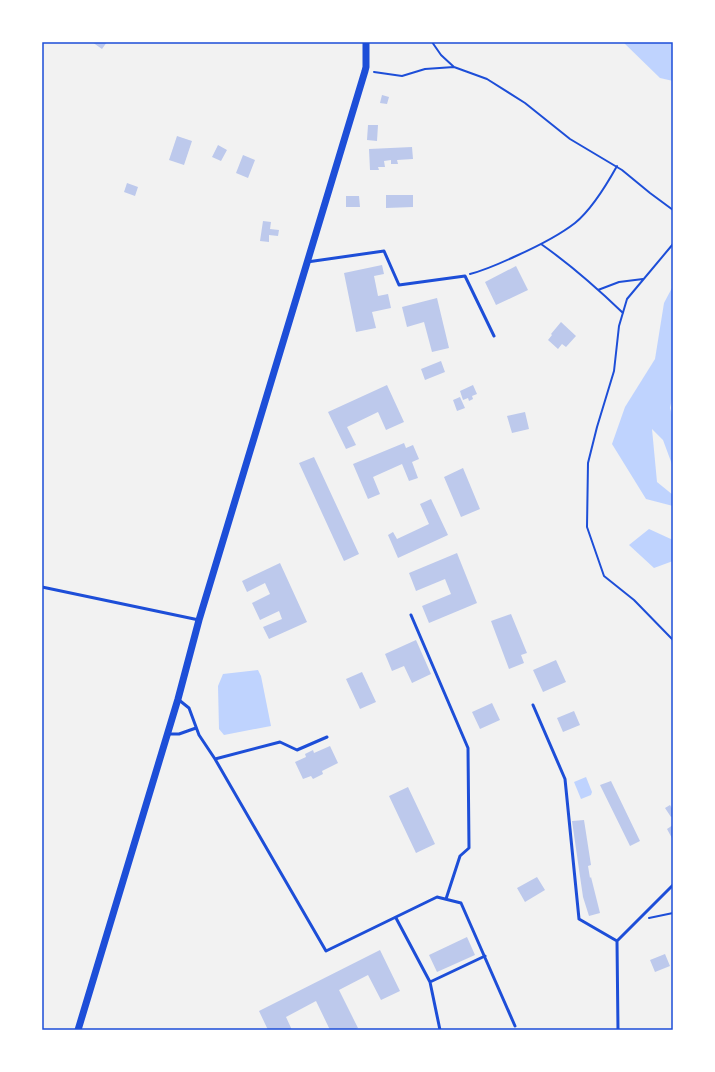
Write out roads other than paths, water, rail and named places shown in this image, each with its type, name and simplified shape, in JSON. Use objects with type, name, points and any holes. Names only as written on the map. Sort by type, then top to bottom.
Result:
[{"type":"street","points":[[78,1030],[365,71],[366,42]]},
{"type":"lane","points":[[307,262],[384,251],[399,285],[465,276],[494,336]]},
{"type":"lane","points":[[42,587],[200,620]]},
{"type":"lane","points":[[411,615],[468,748],[469,848],[460,856],[446,899]]},
{"type":"lane","points":[[178,699],[189,708],[199,735],[215,759],[326,951],[437,897],[461,903],[516,1026]]},
{"type":"lane","points":[[534,705],[565,779],[579,919],[617,941]]},
{"type":"lane","points":[[167,734],[179,734],[196,728]]},
{"type":"lane","points":[[215,759],[280,742],[297,750],[327,737]]},
{"type":"lane","points":[[618,1030],[617,941],[673,885]]},
{"type":"lane","points":[[396,918],[430,982],[440,1030]]},
{"type":"lane","points":[[430,982],[485,956]]},
{"type":"water","points":[[623,42],[673,42],[673,81],[660,78]]},
{"type":"water","points":[[673,286],[673,394],[670,408],[673,418],[673,467],[663,440],[652,429],[657,482],[673,495],[673,506],[646,499],[612,444],[625,407],[655,359],[664,303]]},
{"type":"water","points":[[649,529],[673,540],[673,561],[654,568],[629,545]]},
{"type":"water","points":[[258,670],[261,676],[271,726],[224,735],[219,729],[218,686],[223,674]]},
{"type":"water","points":[[586,777],[592,792],[591,795],[581,799],[574,782]]}]
